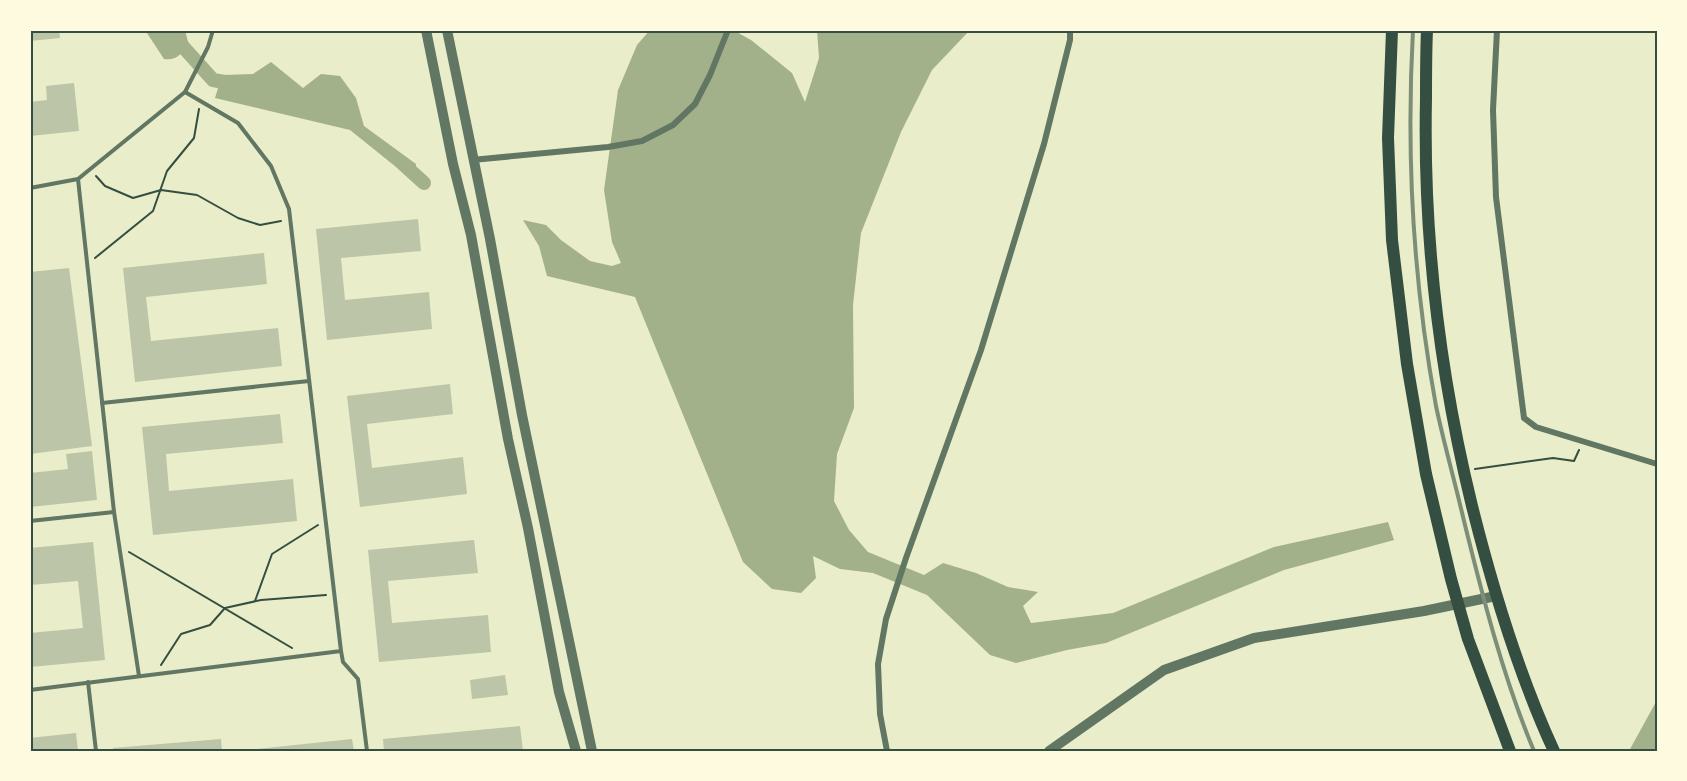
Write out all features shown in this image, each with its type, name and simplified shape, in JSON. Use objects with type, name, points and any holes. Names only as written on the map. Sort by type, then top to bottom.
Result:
[{"type":"main road","points":[[1392,30],[1388,138],[1392,240],[1407,364],[1426,474],[1458,604],[1468,639],[1510,751]]},
{"type":"main road","points":[[1427,30],[1424,159],[1430,264],[1444,372],[1464,471],[1496,596],[1506,629],[1554,751]]},
{"type":"street","points":[[426,30],[453,164],[471,235],[503,416],[528,528],[559,692],[576,751]]},
{"type":"street","points":[[447,30],[490,240],[522,415],[591,751]]},
{"type":"street","points":[[472,160],[608,147],[642,141],[673,125],[695,104],[710,75],[728,30]]},
{"type":"street","points":[[887,751],[880,714],[878,664],[886,619],[981,350],[1044,144],[1070,40],[1070,30]]},
{"type":"street","points":[[1497,30],[1493,110],[1496,197],[1524,418],[1536,427],[1657,464]]},
{"type":"street","points":[[1049,751],[1164,670],[1254,638],[1424,611],[1496,596]]},
{"type":"lane","points":[[30,188],[78,179],[185,92],[208,47],[213,30]]},
{"type":"lane","points":[[185,92],[238,123],[271,166],[289,209],[341,651],[343,662],[358,680],[367,751]]},
{"type":"lane","points":[[78,179],[114,512],[139,676]]},
{"type":"lane","points":[[102,403],[309,381]]},
{"type":"lane","points":[[30,521],[114,512]]},
{"type":"lane","points":[[30,690],[341,651]]},
{"type":"lane","points":[[88,682],[96,751]]},
{"type":"path","points":[[87,264],[153,211],[168,171],[194,138],[200,101]]},
{"type":"path","points":[[90,170],[105,186],[134,198],[161,190],[197,195],[238,218],[260,225],[290,219]]},
{"type":"path","points":[[1464,471],[1553,458],[1574,461],[1582,441]]},
{"type":"path","points":[[255,601],[272,554],[326,520]]},
{"type":"path","points":[[119,546],[304,655]]},
{"type":"path","points":[[158,674],[163,661],[181,634],[210,625],[225,608],[255,601],[334,595]]},
{"type":"shaded area","points":[[145,30],[185,30],[188,42],[179,55],[173,59],[164,59]]},
{"type":"shaded area","points":[[650,30],[733,30],[751,40],[792,73],[805,102],[819,58],[817,30],[970,30],[932,70],[901,132],[861,233],[853,305],[854,408],[837,454],[834,501],[849,530],[868,552],[924,575],[943,563],[976,573],[1008,587],[1038,592],[1023,606],[1031,623],[1113,613],[1274,547],[1388,522],[1394,540],[1284,570],[1106,643],[1016,663],[990,655],[927,595],[873,573],[840,569],[813,556],[816,578],[801,593],[772,589],[743,562],[635,297],[547,276],[539,246],[523,220],[546,225],[561,240],[590,261],[612,266],[621,263],[612,242],[604,190],[618,90],[637,45]]},
{"type":"shaded area","points":[[271,62],[303,88],[321,74],[340,76],[356,98],[364,126],[416,164],[416,183],[350,130],[215,98],[222,75],[253,74]]},
{"type":"shaded area","points":[[1657,700],[1657,751],[1629,751]]},
{"type":"building","points":[[30,30],[59,30],[60,38],[30,41]]},
{"type":"building","points":[[74,83],[79,131],[30,136],[30,102],[47,100],[46,86]]},
{"type":"building","points":[[418,219],[421,251],[341,258],[345,300],[429,292],[432,329],[327,340],[316,229]]},
{"type":"building","points":[[264,253],[267,284],[146,297],[151,341],[278,328],[282,366],[135,382],[123,268]]},
{"type":"building","points":[[69,268],[92,446],[30,454],[30,272]]},
{"type":"building","points":[[450,384],[453,414],[367,424],[372,468],[463,457],[467,494],[360,507],[347,396]]},
{"type":"building","points":[[280,414],[283,443],[166,454],[169,491],[293,479],[297,521],[153,535],[142,427]]},
{"type":"building","points":[[92,451],[97,500],[30,507],[30,473],[68,469],[66,454]]},
{"type":"building","points":[[474,540],[478,573],[388,581],[392,623],[488,615],[491,652],[379,662],[368,550]]},
{"type":"building","points":[[93,542],[105,660],[30,667],[30,633],[83,628],[78,581],[30,585],[30,548]]},
{"type":"building","points":[[505,675],[508,695],[472,699],[470,680]]},
{"type":"building","points":[[520,726],[523,751],[384,751],[383,739]]},
{"type":"building","points":[[76,733],[78,751],[30,751],[30,738]]},
{"type":"building","points":[[221,739],[222,751],[113,751],[113,748]]},
{"type":"building","points":[[352,739],[354,751],[257,751],[257,749]]},
{"type":"waterway","points":[[168,30],[213,80],[236,84]]},
{"type":"waterway","points":[[402,163],[424,183]]},
{"type":"railway","points":[[1413,30],[1410,124],[1413,218],[1428,359],[1439,420],[1486,608],[1503,666],[1534,751]]}]
